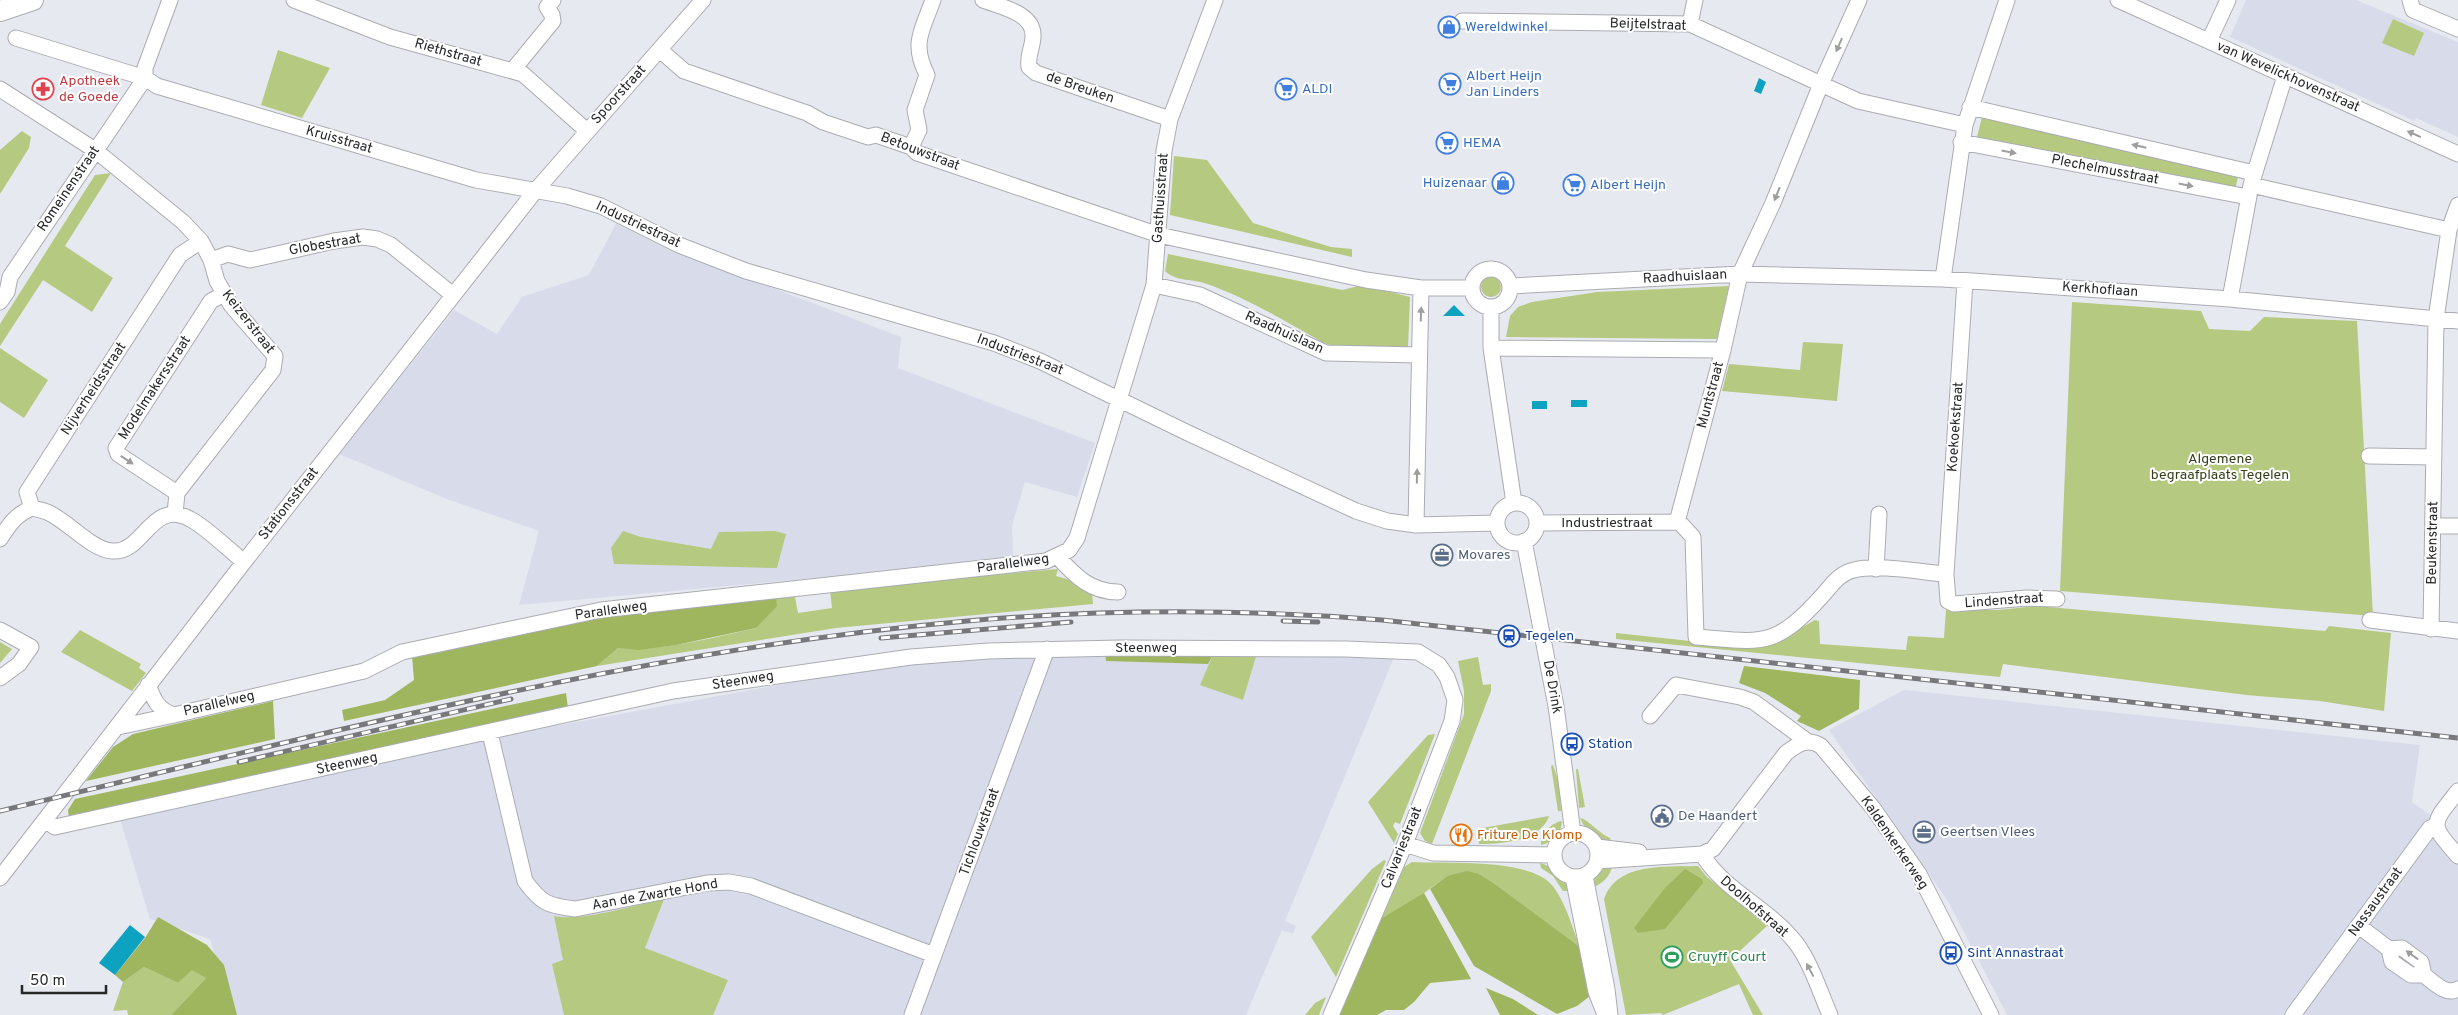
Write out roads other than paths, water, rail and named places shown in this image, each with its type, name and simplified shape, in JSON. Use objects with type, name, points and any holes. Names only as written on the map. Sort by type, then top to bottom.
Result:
[{"type":"main road","points":[[0,11],[33,0]]},
{"type":"street","points":[[145,78],[145,68],[170,0]]},
{"type":"street","name":"Riethstraat","points":[[294,0],[390,37],[523,74],[587,131]]},
{"type":"street","name":"Spoorstraat","points":[[536,190],[703,0]]},
{"type":"street","points":[[911,147],[918,130],[915,110],[927,75],[918,58],[918,43],[933,0]]},
{"type":"street","name":"de Breuken","points":[[983,0],[1027,18],[1033,28],[1034,39],[1028,56],[1029,67],[1036,73],[1170,119]]},
{"type":"street","name":"Gasthuisstraat","points":[[1121,399],[1154,285],[1164,151],[1170,119],[1215,0]]},
{"type":"street","points":[[1690,24],[1695,0]]},
{"type":"street","name":"Muntstraat","points":[[1676,522],[1723,350],[1740,274],[1773,202],[1821,84],[1859,0]]},
{"type":"street","points":[[1942,279],[1961,142],[1970,107],[2007,0]]},
{"type":"street","name":"van Wevelickhovenstraat","points":[[2118,0],[2458,154]]},
{"type":"street","points":[[2209,41],[2228,0]]},
{"type":"street","points":[[2410,0],[2413,10],[2458,29]]},
{"type":"street","points":[[512,71],[553,22],[546,2]]},
{"type":"street","name":"Beijtelstraat","points":[[1462,21],[1690,24],[1821,84]]},
{"type":"street","name":"Kruisstraat","points":[[16,38],[145,78],[157,86],[476,180],[536,190]]},
{"type":"street","name":"Betouwstraat","points":[[660,50],[684,71],[807,113],[832,125],[868,137],[876,135],[911,147],[917,153],[1159,235]]},
{"type":"street","points":[[2230,299],[2251,185],[2285,76]]},
{"type":"street","name":"Romeinenstraat","points":[[0,302],[6,292],[10,278],[145,78]]},
{"type":"street","points":[[1821,84],[1858,101],[1965,126]]},
{"type":"street","name":"Keizerstraat","points":[[0,90],[95,150],[183,222],[201,242],[211,260],[224,294],[275,356],[273,370],[177,493]]},
{"type":"street","name":"Plechelmusstraat","points":[[1970,107],[2251,185],[2449,230]]},
{"type":"street","name":"Plechelmusstraat","points":[[1961,142],[2251,185]]},
{"type":"street","name":"Stationsstraat","points":[[0,878],[118,727],[148,685],[536,190]]},
{"type":"street","name":"Industriestraat","points":[[536,190],[567,196],[601,206],[679,244],[746,271],[994,343],[1040,361],[1188,433],[1356,511],[1387,521],[1416,525],[1497,523]]},
{"type":"street","name":"Beukenstraat","points":[[2431,629],[2436,319],[2449,230],[2458,205]]},
{"type":"street","points":[[1159,235],[1366,280],[1422,288],[1472,288]]},
{"type":"street","name":"Globestraat","points":[[211,260],[228,254],[250,260],[334,241],[363,237],[377,239],[390,245],[453,295]]},
{"type":"street","name":"Nijverheidsstraat","points":[[32,508],[27,492],[180,255],[201,242]]},
{"type":"street","points":[[1490,268],[1502,271],[1510,286],[1510,292],[1504,302],[1491,307],[1478,302],[1472,288],[1473,279],[1478,273],[1490,268]]},
{"type":"street","name":"Kerkhoflaan","points":[[1740,274],[1942,279],[2230,299],[2458,321]]},
{"type":"street","name":"Raadhuislaan","points":[[1510,286],[1740,274]]},
{"type":"street","name":"Koekoekstraat","points":[[1946,574],[1965,281]]},
{"type":"street","name":"Raadhuislaan","points":[[1154,285],[1200,295],[1326,353],[1420,355]]},
{"type":"street","points":[[1416,525],[1422,288]]},
{"type":"street","name":"Modelmakersstraat","points":[[177,493],[118,454],[116,448],[211,300],[224,294]]},
{"type":"street","points":[[1491,307],[1491,348],[1514,503]]},
{"type":"street","points":[[1491,348],[1723,350]]},
{"type":"street","name":"Parallelweg","points":[[118,727],[364,671],[402,652],[601,610],[1046,561],[1070,550],[1077,538],[1121,399]]},
{"type":"street","points":[[2369,456],[2434,457]]},
{"type":"street","points":[[175,514],[177,493]]},
{"type":"street","points":[[1514,503],[1529,508],[1533,512],[1537,523],[1533,535],[1524,541],[1514,543],[1500,533],[1497,523],[1502,510],[1514,503]]},
{"type":"street","points":[[0,539],[9,524],[22,512],[32,508],[48,512],[100,547],[112,551],[125,550],[161,517],[175,514],[190,518],[244,562]]},
{"type":"street","points":[[1876,569],[1879,514]]},
{"type":"street","points":[[1676,522],[1681,524],[1693,537],[1696,637],[1754,642],[1780,635],[1799,622],[1839,577],[1854,570],[1876,569],[1946,574]]},
{"type":"street","name":"Industriestraat","points":[[1537,523],[1676,522]]},
{"type":"street","points":[[2433,526],[2458,526]]},
{"type":"street","name":"De Drink","points":[[1524,541],[1556,706],[1573,833]]},
{"type":"street","name":"Parallelweg","points":[[1058,557],[1074,576],[1089,586],[1107,592],[1118,592]]},
{"type":"street","name":"Lindenstraat","points":[[1946,574],[1948,601],[1954,604],[2027,598],[2058,598]]},
{"type":"street","points":[[2370,620],[2458,631]]},
{"type":"street","points":[[0,630],[31,647],[19,664],[0,678]]},
{"type":"street","name":"Steenweg","points":[[45,820],[55,827],[692,688],[911,657],[1047,649],[1403,650],[1418,652],[1430,658],[1447,677]]},
{"type":"street","name":"Tichlouwstraat","points":[[912,1015],[1047,649]]},
{"type":"street","name":"Calvariestraat","points":[[1331,1015],[1405,844],[1452,721],[1455,700],[1447,677]]},
{"type":"street","name":"Parallelweg","points":[[148,685],[154,702],[164,712],[174,715]]},
{"type":"street","name":"Kaldenkerkerweg","points":[[1650,716],[1676,685],[1740,697],[1754,702],[1806,741],[1815,742],[1821,746],[1873,808],[1919,874],[1991,1015]]},
{"type":"street","name":"Aan de Zwarte Hond","points":[[490,733],[524,881],[539,899],[555,907],[575,910],[707,883],[729,882],[751,886],[934,955]]},
{"type":"street","points":[[1597,854],[1675,856],[1702,854],[1713,849],[1786,753],[1798,744],[1806,741]]},
{"type":"street","name":"Nassaustraat","points":[[2293,1015],[2430,828],[2437,826],[2439,815],[2458,791]]},
{"type":"street","points":[[2437,826],[2438,833],[2457,853]]},
{"type":"street","points":[[1573,833],[1588,836],[1597,854],[1593,870],[1579,876],[1559,870],[1554,855],[1559,841],[1573,833]]},
{"type":"street","points":[[1405,844],[1433,853],[1554,855]]},
{"type":"street","name":"Doolhofstraat","points":[[1702,854],[1711,870],[1777,924],[1796,943],[1830,1015]]},
{"type":"street","points":[[1579,876],[1596,992],[1605,1015]]},
{"type":"street","points":[[1579,876],[1607,989],[1610,1015]]},
{"type":"street","points":[[2359,926],[2389,949],[2402,948],[2421,962],[2424,975],[2445,991],[2456,990]]},
{"type":"water","points":[[1759,78],[1766,82],[1761,94],[1754,91]]},
{"type":"water","points":[[1454,305],[1465,316],[1443,316]]},
{"type":"water","points":[[1571,400],[1587,400],[1587,407],[1571,407]]},
{"type":"water","points":[[1532,401],[1547,401],[1547,409],[1532,409]]},
{"type":"water","points":[[130,925],[145,937],[115,975],[99,963]]},
{"type":"railway","points":[[0,811],[360,725],[480,698],[601,674],[723,652],[844,634],[967,621],[1071,614],[1226,612],[1382,620],[2458,738]]},
{"type":"railway","points":[[1283,621],[1318,622]]},
{"type":"railway","points":[[881,638],[1071,622]]},
{"type":"railway","points":[[239,762],[511,699]]},
{"type":"place","name":"Wereldwinkel","points":[[1449,27]]},
{"type":"place","name":"Albert Heijn Jan Linders","points":[[1450,84]]},
{"type":"place","name":"Apotheek de Goede","points":[[43,89]]},
{"type":"place","name":"ALDI","points":[[1286,89]]},
{"type":"place","name":"HEMA","points":[[1447,143]]},
{"type":"place","name":"Huizenaar","points":[[1503,183]]},
{"type":"place","name":"Albert Heijn","points":[[1574,185]]},
{"type":"place","name":"Movares","points":[[1442,555]]},
{"type":"place","name":"Tegelen","points":[[1509,636]]},
{"type":"place","name":"Station","points":[[1572,744]]},
{"type":"place","name":"De Haandert","points":[[1662,816]]},
{"type":"place","name":"Geertsen Vlees","points":[[1924,832]]},
{"type":"place","name":"Friture De Klomp","points":[[1461,835]]},
{"type":"place","name":"Sint Annastraat","points":[[1951,953]]},
{"type":"place","name":"Cruyff Court","points":[[1672,957]]},
{"type":"park label","name":"Algemene begraafplaats Tegelen","points":[[2220,468]]}]
